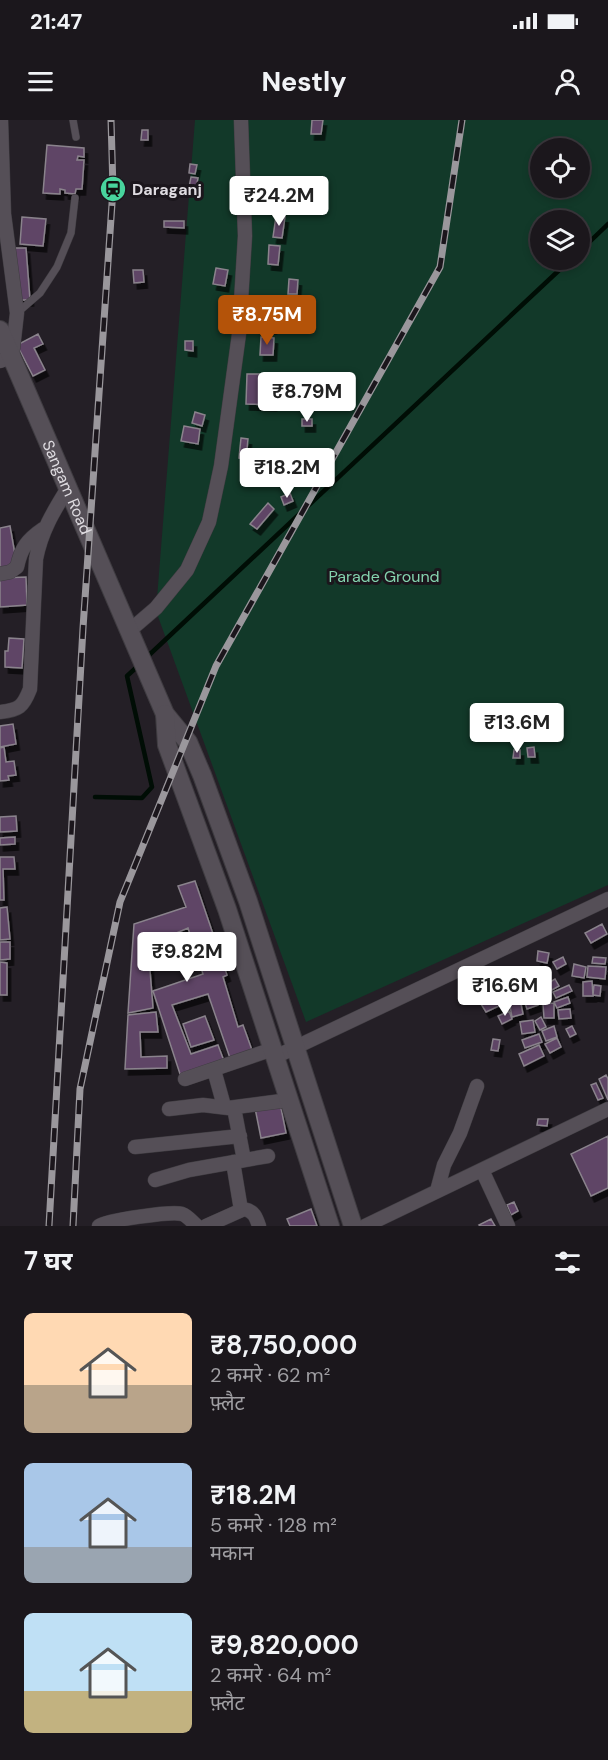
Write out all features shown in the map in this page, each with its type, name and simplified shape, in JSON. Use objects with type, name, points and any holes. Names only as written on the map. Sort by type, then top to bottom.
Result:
[{"type":"main road","name":"Sangam Road","points":[[0,330],[6,359],[68,488],[165,714]]},
{"type":"main road","points":[[165,714],[188,742],[249,901],[353,1226]]},
{"type":"main road","points":[[165,714],[167,745],[227,909],[330,1226]]},
{"type":"street","points":[[2,120],[1,167],[4,214],[17,313],[6,359]]},
{"type":"street","points":[[131,639],[187,570],[208,522],[221,466],[239,334],[246,236],[241,120]]},
{"type":"street","points":[[0,712],[19,708],[24,703],[30,689],[36,559],[44,528],[68,488]]},
{"type":"street","points":[[0,574],[10,572],[17,567],[20,552],[27,542],[44,528]]},
{"type":"street","points":[[185,1079],[296,1047],[608,899]]},
{"type":"street","points":[[213,1070],[240,1136],[241,1210]]},
{"type":"street","points":[[437,1191],[444,1165],[460,1133],[477,1086]]},
{"type":"street","points":[[169,1109],[203,1105],[229,1107],[289,1100]]},
{"type":"street","points":[[365,1226],[608,1109]]},
{"type":"street","points":[[135,1147],[240,1136]]},
{"type":"street","points":[[156,1180],[189,1170],[268,1156]]},
{"type":"street","points":[[482,1170],[508,1226]]},
{"type":"street","points":[[206,1226],[241,1210],[250,1210],[255,1215],[259,1226]]},
{"type":"street","points":[[99,1226],[100,1224],[125,1223],[179,1213],[186,1215],[197,1226]]},
{"type":"lane","points":[[73,120],[76,137]]},
{"type":"lane","points":[[17,313],[40,293],[57,267],[71,233],[75,198]]},
{"type":"green space","name":"Parade Ground","points":[[195,120],[608,120],[608,885],[306,1022],[156,611]]},
{"type":"building","points":[[312,120],[323,120],[321,134],[311,134]]},
{"type":"building","points":[[142,130],[148,130],[148,140],[141,140]]},
{"type":"building","points":[[47,145],[84,148],[84,157],[78,156],[77,160],[84,160],[82,189],[76,189],[75,194],[65,193],[65,190],[60,189],[60,194],[43,193]]},
{"type":"building","points":[[190,164],[197,165],[195,174],[189,173]]},
{"type":"building","points":[[191,177],[198,178],[196,188],[189,187]]},
{"type":"building","points":[[276,216],[285,217],[282,238],[273,237]]},
{"type":"building","points":[[22,217],[46,219],[43,246],[20,244]]},
{"type":"building","points":[[164,221],[184,221],[184,228],[164,227]]},
{"type":"building","points":[[269,245],[280,246],[278,265],[268,264]]},
{"type":"building","points":[[14,248],[26,248],[30,300],[18,300]]},
{"type":"building","points":[[216,268],[228,270],[225,286],[213,284]]},
{"type":"building","points":[[133,270],[143,270],[144,282],[134,283]]},
{"type":"building","points":[[289,279],[298,280],[297,294],[288,294]]},
{"type":"building","points":[[287,299],[298,300],[297,309],[286,308]]},
{"type":"building","points":[[265,310],[274,311],[273,328],[263,327]]},
{"type":"building","points":[[38,334],[43,344],[34,348],[45,370],[33,376],[17,345]]},
{"type":"building","points":[[261,337],[274,338],[273,355],[260,355]]},
{"type":"building","points":[[185,341],[193,341],[193,351],[185,350]]},
{"type":"building","points":[[247,374],[274,374],[273,405],[246,404]]},
{"type":"building","points":[[195,412],[205,415],[202,426],[192,423]]},
{"type":"building","points":[[302,419],[312,419],[312,426],[302,426]]},
{"type":"building","points":[[184,426],[200,429],[198,444],[181,441]]},
{"type":"building","points":[[241,438],[248,439],[246,459],[239,458]]},
{"type":"building","points":[[290,493],[293,501],[284,505],[281,497]]},
{"type":"building","points":[[268,503],[274,509],[257,529],[250,524]]},
{"type":"building","points":[[10,526],[17,566],[0,569],[0,528]]},
{"type":"building","points":[[26,577],[27,605],[0,607],[0,578]]},
{"type":"building","points":[[9,638],[24,639],[22,668],[5,667],[5,651],[8,651]]},
{"type":"building","points":[[13,724],[16,744],[0,747],[0,726]]},
{"type":"building","points":[[4,747],[6,762],[14,761],[16,775],[8,776],[9,780],[0,781],[0,748]]},
{"type":"building","points":[[534,747],[535,757],[528,757],[527,748]]},
{"type":"building","points":[[514,750],[520,750],[520,758],[513,758]]},
{"type":"building","points":[[16,816],[17,831],[0,832],[0,817]]},
{"type":"building","points":[[15,837],[15,844],[0,845],[0,838]]},
{"type":"building","points":[[0,857],[14,857],[15,869],[3,869],[4,900],[0,900]]},
{"type":"building","points":[[195,881],[227,975],[223,977],[238,1027],[243,1025],[253,1053],[231,1061],[208,994],[172,1005],[191,1054],[218,1045],[224,1061],[181,1077],[153,991],[203,974],[188,928],[148,945],[153,1008],[128,1013],[134,924],[186,907],[178,886]]},
{"type":"building","points":[[7,907],[10,939],[0,940],[0,908]]},
{"type":"building","points":[[602,924],[607,934],[591,943],[585,933]]},
{"type":"building","points":[[0,942],[10,942],[10,959],[0,960]]},
{"type":"building","points":[[538,951],[549,953],[547,963],[537,961]]},
{"type":"building","points":[[563,957],[566,964],[557,969],[553,962]]},
{"type":"building","points":[[593,957],[606,958],[605,964],[592,963]]},
{"type":"building","points":[[0,962],[7,963],[7,995],[0,995]]},
{"type":"building","points":[[574,964],[586,967],[584,978],[572,976]]},
{"type":"building","points":[[588,966],[606,967],[605,979],[587,977]]},
{"type":"building","points":[[555,979],[559,986],[552,990],[548,983]]},
{"type":"building","points":[[592,981],[593,996],[583,996],[583,982]]},
{"type":"building","points":[[569,985],[572,991],[556,998],[553,992]]},
{"type":"building","points":[[594,985],[601,986],[600,996],[593,995]]},
{"type":"building","points":[[517,987],[520,994],[506,1000],[503,994]]},
{"type":"building","points":[[535,995],[538,1005],[527,1009],[524,1000]]},
{"type":"building","points":[[494,997],[499,1006],[486,1012],[481,1004]]},
{"type":"building","points":[[568,997],[570,1003],[557,1008],[554,1002]]},
{"type":"building","points":[[520,999],[523,1014],[512,1017],[509,1001]]},
{"type":"building","points":[[554,1003],[554,1018],[544,1018],[543,1004]]},
{"type":"building","points":[[570,1009],[571,1018],[559,1019],[558,1010]]},
{"type":"building","points":[[509,1011],[512,1019],[502,1024],[498,1016]]},
{"type":"building","points":[[156,1012],[158,1032],[140,1032],[141,1057],[167,1056],[167,1068],[125,1069],[128,1015]]},
{"type":"building","points":[[205,1016],[214,1040],[191,1047],[183,1024]]},
{"type":"building","points":[[541,1017],[546,1027],[540,1030],[535,1021]]},
{"type":"building","points":[[533,1020],[535,1032],[522,1034],[520,1022]]},
{"type":"building","points":[[554,1026],[557,1037],[546,1041],[542,1031]]},
{"type":"building","points":[[572,1026],[576,1034],[570,1037],[566,1029]]},
{"type":"building","points":[[539,1034],[542,1042],[525,1048],[522,1040]]},
{"type":"building","points":[[557,1038],[561,1047],[550,1053],[545,1044]]},
{"type":"building","points":[[493,1039],[500,1040],[498,1051],[491,1050]]},
{"type":"building","points":[[539,1045],[544,1056],[524,1066],[519,1054]]},
{"type":"building","points":[[606,1075],[608,1079],[608,1100],[599,1079]]},
{"type":"building","points":[[596,1083],[603,1098],[598,1100],[591,1085]]},
{"type":"building","points":[[280,1103],[286,1133],[261,1138],[255,1108]]},
{"type":"building","points":[[538,1119],[548,1119],[547,1126],[537,1125]]},
{"type":"building","points":[[608,1136],[608,1188],[591,1196],[571,1154]]},
{"type":"building","points":[[514,1202],[518,1211],[511,1215],[507,1205]]},
{"type":"building","points":[[311,1209],[317,1226],[290,1226],[287,1219]]},
{"type":"building","points":[[491,1219],[495,1226],[479,1225]]},
{"type":"waterway","points":[[590,241],[608,224]]},
{"type":"waterway","points":[[147,657],[559,270]]},
{"type":"waterway","points":[[95,797],[142,798],[152,787],[127,676],[139,665]]},
{"type":"railway","points":[[49,1226],[83,628],[113,189],[111,120]]},
{"type":"railway","points":[[73,1226],[80,1089],[120,902],[216,666],[440,267],[462,120]]},
{"type":"place","name":"Daraganj","points":[[113,189]]}]
